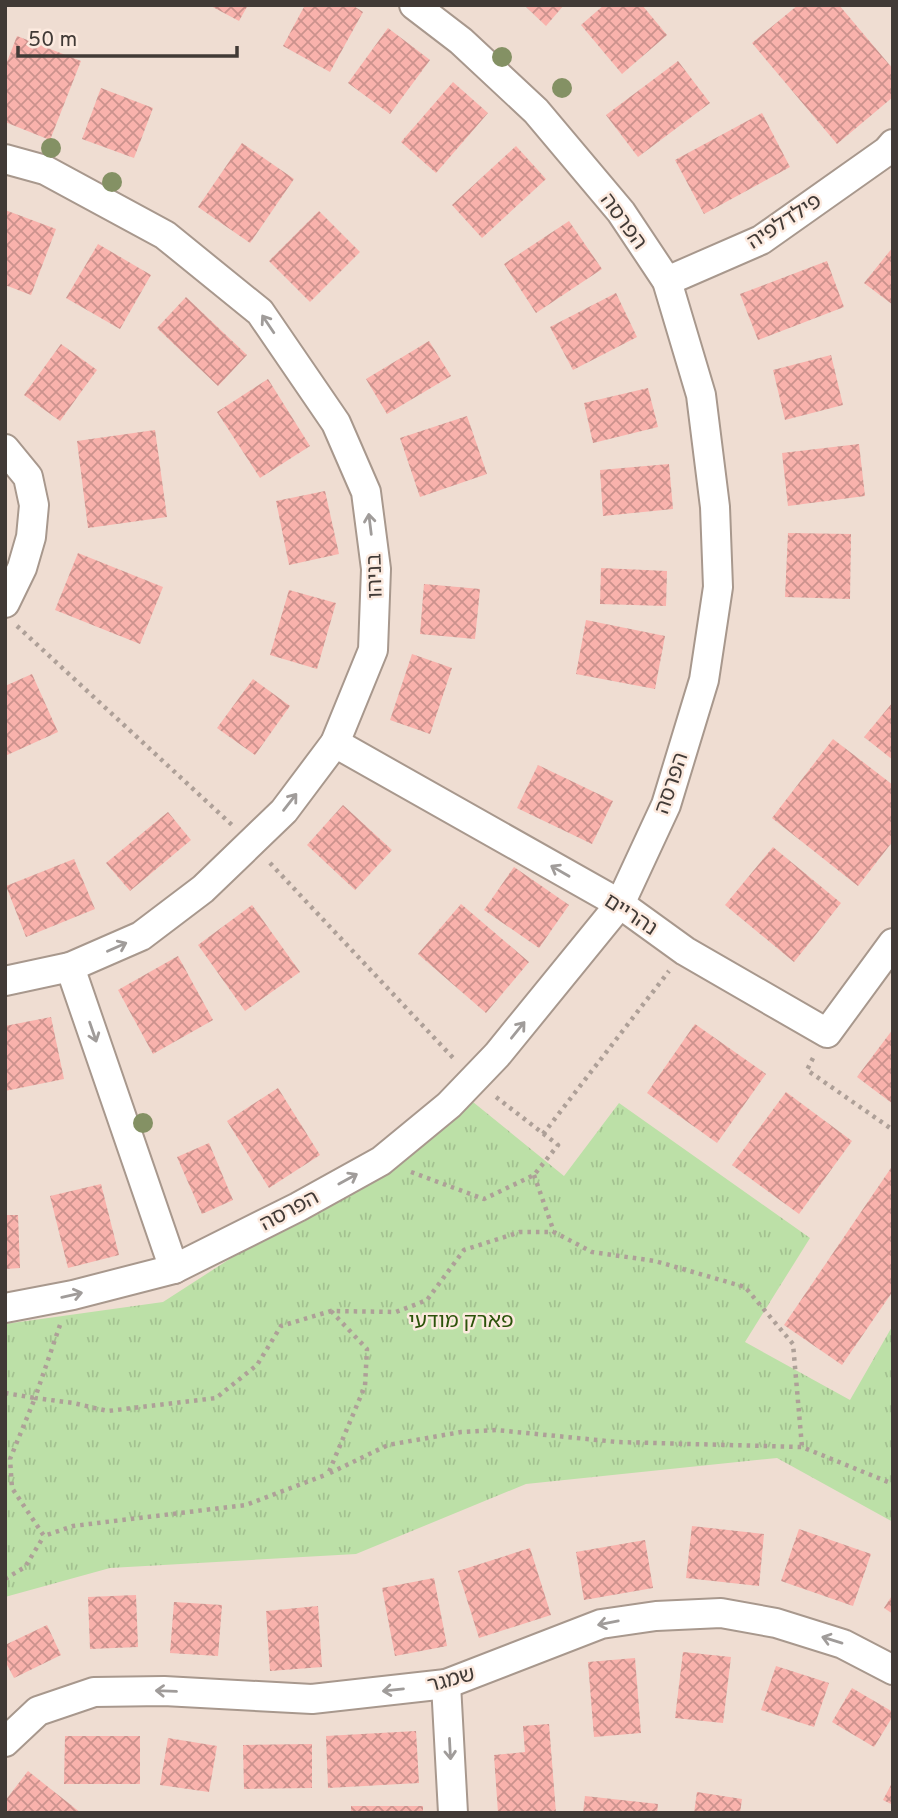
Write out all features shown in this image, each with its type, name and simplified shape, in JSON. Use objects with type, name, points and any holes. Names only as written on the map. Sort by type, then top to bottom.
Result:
[{"type":"street","name":"הפרסה","points":[[5,1308],[73,1295],[174,1269],[298,1207],[381,1161],[449,1105],[497,1055],[620,904],[666,805],[704,680],[718,587],[715,506],[701,395],[667,281],[621,212],[536,111],[461,41],[414,5]]},
{"type":"street","name":"פילדלפיה","points":[[667,281],[761,240],[887,151],[893,144]]},
{"type":"street","name":"בניהו","points":[[5,159],[44,170],[165,235],[260,312],[336,423],[366,492],[376,569],[373,650],[335,743],[284,811],[203,889],[141,936],[70,967],[5,981]]},
{"type":"street","points":[[5,449],[28,477],[34,505],[31,537],[10,613]]},
{"type":"street","name":"נהריים","points":[[335,743],[620,904],[685,951],[827,1033]]},
{"type":"street","points":[[827,1033],[893,943]]},
{"type":"street","points":[[70,967],[174,1269]]},
{"type":"street","name":"שמגר","points":[[5,1742],[38,1711],[94,1692],[164,1691],[312,1699],[446,1684],[601,1623],[656,1616],[721,1613],[776,1623],[843,1644],[893,1670]]},
{"type":"street","points":[[446,1684],[453,1813]]},
{"type":"path","points":[[10,613],[251,843],[473,1080],[558,1146],[534,1175],[484,1199],[381,1161]]},
{"type":"path","points":[[543,1134],[685,951]]},
{"type":"path","points":[[827,1033],[807,1070],[893,1130]]},
{"type":"path","points":[[534,1175],[554,1232]]},
{"type":"path","points":[[5,1393],[108,1411],[216,1398],[257,1365],[281,1326],[331,1311],[396,1312],[427,1300],[464,1250],[520,1232],[554,1232],[592,1252],[655,1261],[745,1287],[793,1343],[802,1447]]},
{"type":"path","points":[[44,1536],[12,1488],[10,1459],[73,1295]]},
{"type":"path","points":[[328,1474],[365,1386],[367,1349],[331,1311]]},
{"type":"path","points":[[5,1579],[25,1567],[44,1536],[73,1525],[246,1505],[328,1474],[388,1445],[461,1432],[496,1430],[617,1442],[802,1447],[893,1484]]},
{"type":"green space","name":"פארק מודעי","points":[[473,1102],[564,1176],[619,1103],[810,1238],[745,1342],[850,1400],[893,1325],[893,1522],[777,1458],[526,1484],[356,1554],[110,1568],[5,1597],[5,1324],[163,1302]]},
{"type":"building","points":[[209,5],[248,5],[239,21]]},
{"type":"building","points":[[305,5],[352,5],[363,12],[330,72],[283,46]]},
{"type":"building","points":[[524,5],[564,5],[546,26]]},
{"type":"building","points":[[604,5],[642,5],[667,35],[622,74],[581,25]]},
{"type":"building","points":[[798,5],[839,5],[893,69],[893,97],[837,144],[752,43]]},
{"type":"building","points":[[388,28],[430,60],[390,114],[348,83]]},
{"type":"building","points":[[17,36],[81,61],[50,140],[5,122],[5,67]]},
{"type":"building","points":[[678,61],[710,103],[638,157],[606,115]]},
{"type":"building","points":[[453,82],[488,113],[436,173],[401,142]]},
{"type":"building","points":[[101,88],[153,108],[134,158],[82,139]]},
{"type":"building","points":[[762,113],[790,167],[704,214],[675,160]]},
{"type":"building","points":[[242,143],[294,179],[250,243],[198,207]]},
{"type":"building","points":[[516,146],[546,179],[482,238],[452,205]]},
{"type":"building","points":[[5,210],[56,229],[31,295],[5,285]]},
{"type":"building","points":[[319,211],[360,252],[310,302],[269,261]]},
{"type":"building","points":[[569,221],[602,269],[536,313],[504,264]]},
{"type":"building","points":[[98,244],[151,275],[120,329],[66,298]]},
{"type":"building","points":[[893,247],[893,305],[864,283]]},
{"type":"building","points":[[827,261],[844,307],[758,340],[740,294]]},
{"type":"building","points":[[616,293],[637,337],[573,370],[550,327]]},
{"type":"building","points":[[186,297],[247,355],[218,386],[157,328]]},
{"type":"building","points":[[429,341],[451,376],[387,414],[366,379]]},
{"type":"building","points":[[61,344],[97,370],[60,421],[24,395]]},
{"type":"building","points":[[831,355],[843,405],[785,420],[773,370]]},
{"type":"building","points":[[268,379],[310,446],[260,478],[217,412]]},
{"type":"building","points":[[648,388],[658,427],[593,443],[584,403]]},
{"type":"building","points":[[467,416],[487,474],[420,497],[400,438]]},
{"type":"building","points":[[155,430],[167,517],[88,528],[77,441]]},
{"type":"building","points":[[859,444],[865,496],[788,506],[782,453]]},
{"type":"building","points":[[669,464],[673,509],[603,516],[600,470]]},
{"type":"building","points":[[325,491],[339,554],[289,565],[276,501]]},
{"type":"building","points":[[788,533],[851,534],[850,599],[785,597]]},
{"type":"building","points":[[78,553],[163,587],[140,644],[55,610]]},
{"type":"building","points":[[601,568],[667,571],[666,606],[600,604]]},
{"type":"building","points":[[424,584],[480,589],[475,639],[420,634]]},
{"type":"building","points":[[289,590],[336,603],[317,669],[270,655]]},
{"type":"building","points":[[586,620],[665,636],[655,689],[576,674]]},
{"type":"building","points":[[412,654],[452,668],[430,734],[390,720]]},
{"type":"building","points":[[32,674],[58,732],[5,756],[5,686]]},
{"type":"building","points":[[253,679],[290,706],[255,755],[217,728]]},
{"type":"building","points":[[893,702],[893,760],[864,737]]},
{"type":"building","points":[[833,739],[893,785],[893,841],[858,886],[772,818]]},
{"type":"building","points":[[538,765],[613,801],[592,844],[517,808]]},
{"type":"building","points":[[343,805],[392,850],[355,890],[307,845]]},
{"type":"building","points":[[168,812],[191,840],[130,891],[106,863]]},
{"type":"building","points":[[773,847],[841,903],[794,962],[725,905]]},
{"type":"building","points":[[74,859],[95,909],[26,937],[6,886]]},
{"type":"building","points":[[514,867],[569,905],[539,948],[484,910]]},
{"type":"building","points":[[461,904],[529,962],[486,1013],[418,954]]},
{"type":"building","points":[[252,905],[300,972],[245,1011],[198,945]]},
{"type":"building","points":[[178,956],[213,1020],[153,1054],[118,990]]},
{"type":"building","points":[[51,1017],[64,1079],[5,1091],[5,1026]]},
{"type":"building","points":[[695,1024],[766,1074],[717,1143],[647,1093]]},
{"type":"building","points":[[893,1029],[893,1104],[857,1077]]},
{"type":"building","points":[[278,1088],[320,1155],[269,1188],[227,1121]]},
{"type":"building","points":[[786,1092],[852,1141],[799,1214],[732,1165]]},
{"type":"building","points":[[209,1143],[233,1200],[202,1214],[177,1157]]},
{"type":"building","points":[[893,1165],[893,1291],[842,1365],[784,1325]]},
{"type":"building","points":[[101,1184],[119,1255],[68,1268],[50,1196]]},
{"type":"building","points":[[5,1215],[18,1215],[20,1268],[5,1269]]},
{"type":"building","points":[[692,1526],[764,1534],[759,1586],[686,1578]]},
{"type":"building","points":[[799,1529],[871,1554],[853,1606],[781,1581]]},
{"type":"building","points":[[645,1540],[653,1588],[584,1600],[576,1552]]},
{"type":"building","points":[[530,1548],[551,1615],[479,1638],[458,1571]]},
{"type":"building","points":[[434,1578],[447,1646],[395,1656],[382,1588]]},
{"type":"building","points":[[893,1594],[893,1614],[884,1608]]},
{"type":"building","points":[[136,1595],[138,1647],[90,1649],[88,1597]]},
{"type":"building","points":[[174,1602],[222,1605],[218,1656],[170,1653]]},
{"type":"building","points":[[318,1606],[322,1667],[270,1671],[266,1611]]},
{"type":"building","points":[[47,1625],[61,1655],[14,1678],[5,1661],[5,1645]]},
{"type":"building","points":[[683,1652],[731,1657],[723,1723],[675,1718]]},
{"type":"building","points":[[635,1658],[641,1733],[594,1737],[588,1662]]},
{"type":"building","points":[[776,1666],[829,1683],[814,1727],[761,1710]]},
{"type":"building","points":[[852,1688],[893,1712],[874,1747],[832,1722]]},
{"type":"building","points":[[549,1724],[556,1813],[498,1813],[494,1755],[525,1752],[523,1726]]},
{"type":"building","points":[[416,1731],[419,1783],[328,1788],[326,1736]]},
{"type":"building","points":[[65,1736],[140,1736],[140,1784],[64,1784]]},
{"type":"building","points":[[168,1738],[217,1746],[209,1792],[160,1785]]},
{"type":"building","points":[[312,1744],[312,1788],[244,1789],[243,1745]]},
{"type":"building","points":[[28,1771],[81,1813],[5,1813],[5,1801]]},
{"type":"building","points":[[893,1781],[893,1805],[883,1800]]},
{"type":"building","points":[[697,1792],[742,1799],[740,1813],[694,1813]]},
{"type":"building","points":[[585,1796],[658,1804],[657,1813],[583,1813]]},
{"type":"building","points":[[351,1806],[423,1806],[423,1813],[351,1813]]}]
